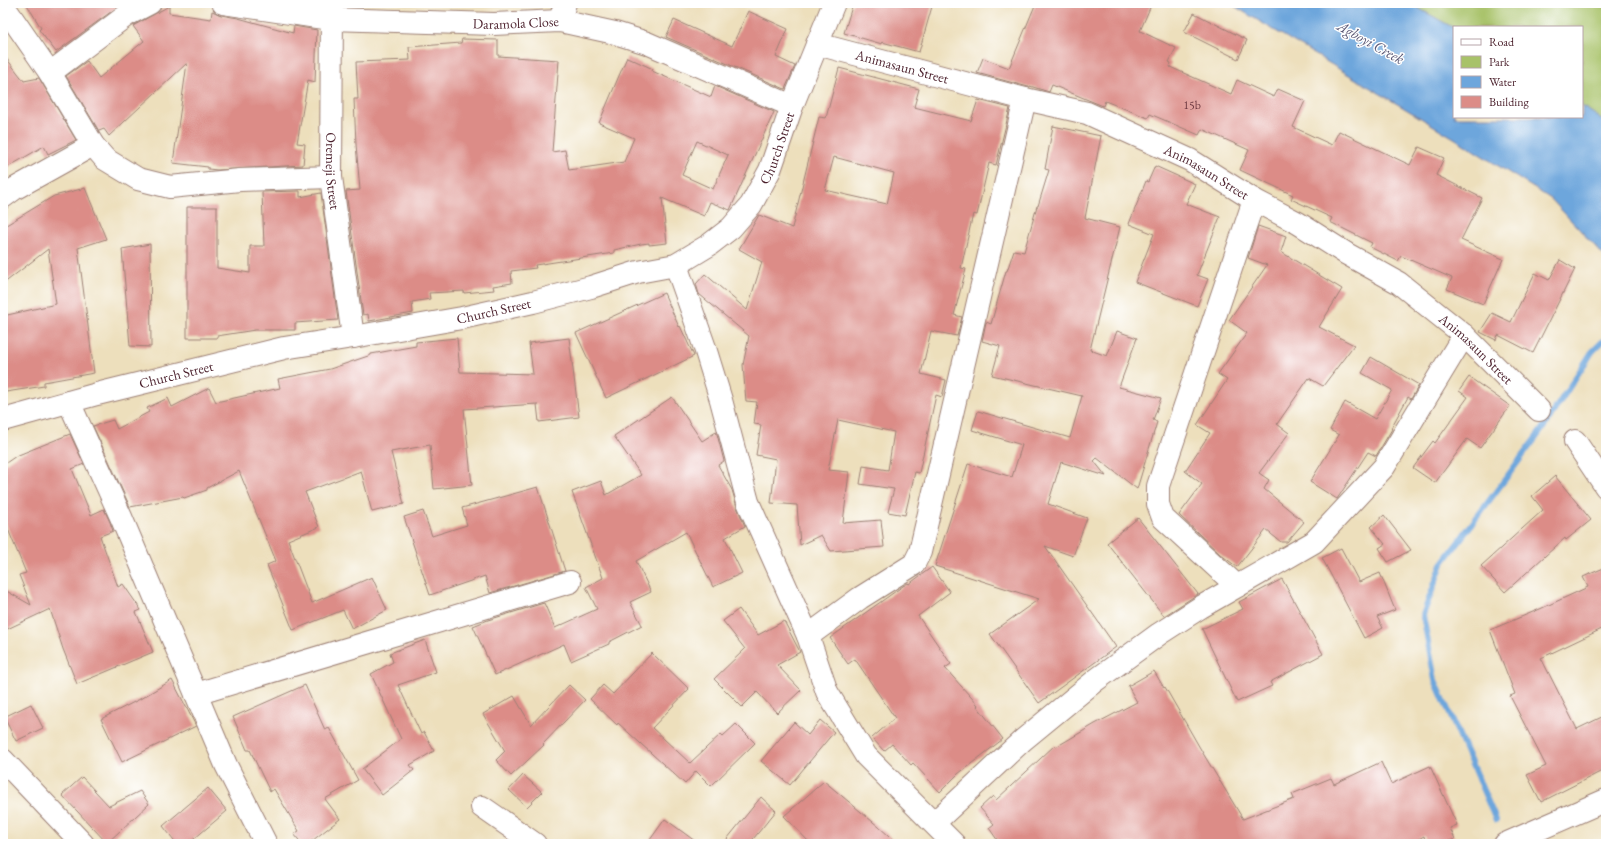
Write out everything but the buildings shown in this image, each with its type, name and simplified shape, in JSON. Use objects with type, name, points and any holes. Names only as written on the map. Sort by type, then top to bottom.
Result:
[{"type":"street","points":[[50,73],[127,15],[150,3]]},
{"type":"street","name":"Daramola Close","points":[[223,3],[494,24],[563,12],[616,33],[648,43],[792,106]]},
{"type":"street","name":"Church Street","points":[[3,420],[97,394],[284,348],[462,318],[526,304],[591,287],[638,272],[676,265],[709,245],[730,228],[751,205],[770,170],[792,106],[834,3]]},
{"type":"street","points":[[3,5],[50,73],[93,145],[105,159],[138,179],[170,187],[240,180],[330,177]]},
{"type":"street","name":"Oremeji Street","points":[[331,11],[330,177],[353,337]]},
{"type":"street","name":"Animasaun Street","points":[[817,44],[1025,99],[1087,113],[1190,160],[1254,200],[1298,223],[1347,254],[1399,283],[1464,335],[1539,410]]},
{"type":"street","points":[[808,636],[860,598],[914,564],[920,552],[1025,99]]},
{"type":"street","points":[[3,197],[14,189],[93,145]]},
{"type":"street","points":[[1237,586],[1163,518],[1158,504],[1158,486],[1254,200]]},
{"type":"street","points":[[676,265],[714,378],[748,502],[808,636],[827,692],[866,756],[954,844]]},
{"type":"street","points":[[934,823],[1023,740],[1096,680],[1159,634],[1237,586],[1314,542],[1384,467],[1464,335]]},
{"type":"street","points":[[69,402],[121,517],[226,765],[266,844]]},
{"type":"street","points":[[1575,441],[1606,487]]},
{"type":"street","points":[[196,694],[570,582]]},
{"type":"street","points":[[3,760],[83,844]]},
{"type":"street","points":[[1505,844],[1606,800]]},
{"type":"street","points":[[482,807],[536,844]]},
{"type":"green space","points":[[1409,3],[1606,3],[1606,122],[1583,107],[1583,26],[1453,26],[1453,27]]},
{"type":"water","name":"Agboyi Creek","points":[[1229,3],[1409,3],[1453,27],[1453,118],[1583,118],[1583,107],[1606,122],[1606,258],[1551,199],[1454,138]]},
{"type":"waterway","points":[[1496,820],[1435,680],[1423,615],[1442,564],[1541,431],[1592,352],[1606,338]]}]
